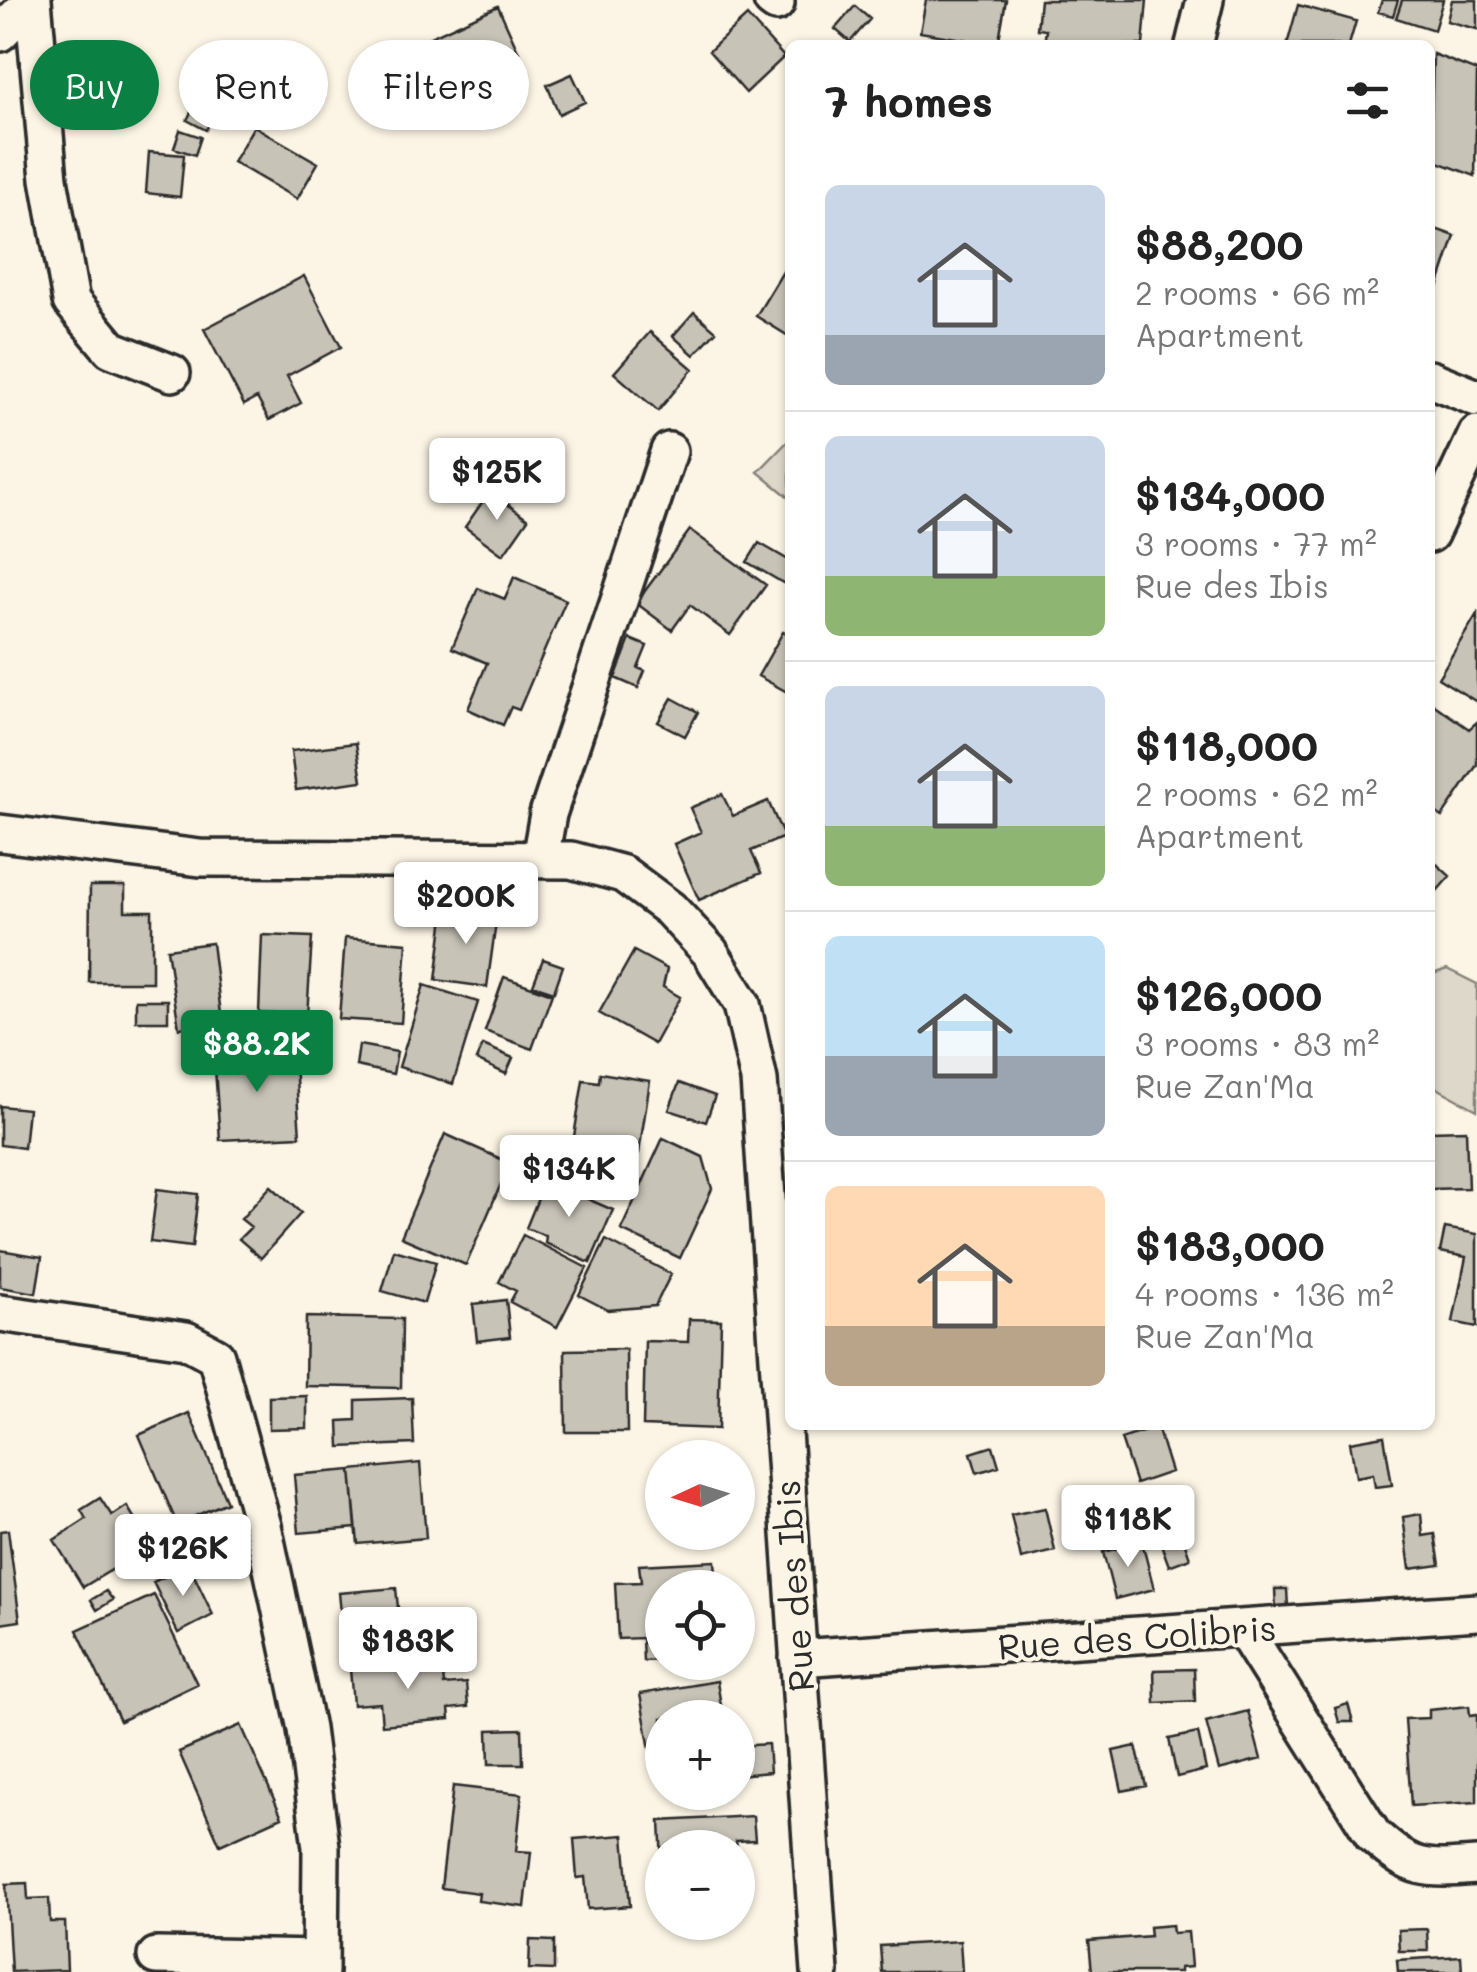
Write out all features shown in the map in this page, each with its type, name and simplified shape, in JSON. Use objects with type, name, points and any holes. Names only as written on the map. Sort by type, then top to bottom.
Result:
[{"type":"street","points":[[0,33],[33,0]]},
{"type":"street","points":[[33,0],[50,179],[70,301],[110,349],[172,372]]},
{"type":"street","points":[[1195,40],[1205,0]]},
{"type":"street","points":[[1435,381],[1477,398]]},
{"type":"street","points":[[1435,523],[1477,434]]},
{"type":"street","points":[[540,859],[548,814],[669,450]]},
{"type":"street","name":"Rue des Ibis","points":[[0,833],[200,858],[571,860],[623,874],[670,909],[710,952],[742,1004],[758,1080],[820,1972]]},
{"type":"street","points":[[0,1313],[186,1340],[216,1356],[264,1526],[306,1729],[322,1847],[320,1965],[156,1956]]},
{"type":"street","name":"Rue des Colibris","points":[[798,1658],[1477,1612]]},
{"type":"street","points":[[1244,1630],[1372,1835],[1401,1860],[1428,1870],[1477,1866]]},
{"type":"shaded area","points":[[785,444],[785,494],[758,472]]},
{"type":"shaded area","points":[[1447,969],[1477,984],[1477,1110],[1435,1087],[1435,973]]},
{"type":"building","points":[[926,0],[1006,0],[999,40],[968,40],[920,32]]},
{"type":"building","points":[[1040,0],[1147,0],[1143,40],[1045,40],[1046,30],[1037,29]]},
{"type":"building","points":[[1382,0],[1398,0],[1393,16],[1378,12]]},
{"type":"building","points":[[1402,0],[1443,0],[1434,30],[1396,18]]},
{"type":"building","points":[[1452,0],[1477,0],[1477,29],[1447,21]]},
{"type":"building","points":[[1298,5],[1356,21],[1350,40],[1288,40]]},
{"type":"building","points":[[498,6],[513,40],[424,40]]},
{"type":"building","points":[[855,6],[870,19],[852,40],[835,29]]},
{"type":"building","points":[[747,16],[784,57],[746,93],[709,51]]},
{"type":"building","points":[[1435,55],[1477,71],[1475,176],[1435,161]]},
{"type":"building","points":[[572,74],[585,102],[559,114],[547,85]]},
{"type":"building","points":[[180,130],[201,137],[195,155],[174,148]]},
{"type":"building","points":[[252,130],[261,130],[318,163],[297,199],[233,162]]},
{"type":"building","points":[[149,152],[184,155],[180,197],[146,193]]},
{"type":"building","points":[[1435,229],[1455,236],[1435,296]]},
{"type":"building","points":[[785,268],[785,334],[756,316]]},
{"type":"building","points":[[304,276],[341,347],[287,376],[301,403],[269,420],[257,398],[244,405],[204,329]]},
{"type":"building","points":[[694,312],[716,331],[694,355],[673,336]]},
{"type":"building","points":[[650,332],[693,369],[658,411],[614,373]]},
{"type":"building","points":[[490,491],[528,519],[503,555],[465,527]]},
{"type":"building","points":[[690,530],[766,585],[730,635],[690,605],[672,630],[636,603]]},
{"type":"building","points":[[759,543],[785,558],[785,584],[747,562]]},
{"type":"building","points":[[514,577],[566,600],[519,710],[511,707],[503,725],[468,709],[487,663],[452,648],[478,588],[505,599]]},
{"type":"building","points":[[1477,614],[1477,702],[1438,678]]},
{"type":"building","points":[[783,632],[785,633],[785,691],[758,676]]},
{"type":"building","points":[[630,639],[647,646],[638,668],[645,671],[638,688],[615,678]]},
{"type":"building","points":[[672,698],[698,712],[685,736],[658,722]]},
{"type":"building","points":[[1435,705],[1469,729],[1477,722],[1477,765],[1442,817],[1435,812]]},
{"type":"building","points":[[356,743],[362,781],[296,790],[291,751]]},
{"type":"building","points":[[722,794],[733,816],[768,801],[784,837],[751,851],[761,873],[699,900],[674,844],[701,832],[690,808]]},
{"type":"building","points":[[1435,862],[1450,876],[1435,893]]},
{"type":"building","points":[[90,886],[125,886],[125,911],[152,911],[152,982],[89,982]]},
{"type":"building","points":[[445,908],[497,915],[487,987],[436,980]]},
{"type":"building","points":[[262,935],[312,937],[307,1016],[259,1013]]},
{"type":"building","points":[[345,938],[407,943],[401,1023],[339,1019]]},
{"type":"building","points":[[212,943],[222,1022],[179,1028],[167,949]]},
{"type":"building","points":[[634,951],[667,969],[663,987],[680,997],[654,1044],[599,1013]]},
{"type":"building","points":[[543,959],[563,966],[554,992],[533,985]]},
{"type":"building","points":[[504,977],[552,994],[532,1049],[485,1031]]},
{"type":"building","points":[[424,985],[478,1002],[453,1084],[399,1067]]},
{"type":"building","points":[[136,1000],[168,1000],[168,1021],[136,1021]]},
{"type":"building","points":[[359,1045],[397,1052],[393,1074],[356,1066]]},
{"type":"building","points":[[483,1045],[513,1058],[506,1074],[476,1060]]},
{"type":"building","points":[[294,1050],[300,1136],[220,1140],[214,1054]]},
{"type":"building","points":[[600,1073],[650,1081],[639,1153],[573,1143],[583,1080],[599,1082]]},
{"type":"building","points":[[679,1083],[715,1096],[706,1122],[669,1110]]},
{"type":"building","points":[[0,1106],[28,1109],[24,1148],[0,1145]]},
{"type":"building","points":[[1466,1130],[1468,1188],[1435,1189],[1435,1131]]},
{"type":"building","points":[[445,1134],[510,1163],[466,1265],[401,1237]]},
{"type":"building","points":[[663,1138],[703,1157],[712,1189],[680,1258],[621,1230]]},
{"type":"building","points":[[587,1150],[636,1162],[629,1193],[580,1182]]},
{"type":"building","points":[[548,1174],[572,1185],[569,1191],[613,1210],[590,1263],[545,1243],[546,1236],[526,1228]]},
{"type":"building","points":[[271,1186],[301,1213],[261,1258],[239,1239],[251,1227],[241,1219]]},
{"type":"building","points":[[157,1189],[198,1194],[192,1247],[150,1242]]},
{"type":"building","points":[[1445,1228],[1477,1234],[1477,1327],[1453,1322],[1466,1257],[1440,1252]]},
{"type":"building","points":[[523,1235],[587,1268],[557,1327],[510,1302],[516,1291],[499,1282]]},
{"type":"building","points":[[606,1240],[671,1274],[655,1306],[608,1310],[579,1295]]},
{"type":"building","points":[[0,1250],[42,1257],[36,1293],[0,1287]]},
{"type":"building","points":[[394,1250],[436,1262],[424,1303],[382,1291]]},
{"type":"building","points":[[506,1300],[510,1337],[477,1341],[473,1304]]},
{"type":"building","points":[[306,1317],[402,1319],[401,1388],[305,1386]]},
{"type":"building","points":[[689,1319],[721,1320],[718,1429],[643,1426],[645,1341],[688,1342]]},
{"type":"building","points":[[626,1349],[627,1432],[566,1432],[565,1350]]},
{"type":"building","points":[[307,1396],[307,1428],[269,1429],[269,1397]]},
{"type":"building","points":[[412,1398],[414,1444],[340,1447],[339,1421],[356,1420],[356,1400]]},
{"type":"building","points":[[189,1413],[227,1502],[177,1524],[139,1435]]},
{"type":"building","points":[[1158,1430],[1171,1472],[1136,1484],[1121,1439]]},
{"type":"building","points":[[1384,1436],[1392,1485],[1375,1487],[1373,1474],[1356,1477],[1350,1442]]},
{"type":"building","points":[[993,1446],[999,1466],[977,1473],[971,1453]]},
{"type":"building","points":[[420,1463],[426,1538],[358,1544],[351,1470]]},
{"type":"building","points":[[351,1470],[356,1528],[299,1533],[294,1475]]},
{"type":"building","points":[[100,1498],[112,1516],[127,1506],[151,1546],[132,1558],[127,1549],[118,1555],[123,1563],[83,1587],[54,1540],[86,1519],[81,1510]]},
{"type":"building","points":[[1045,1508],[1055,1551],[1021,1559],[1011,1515]]},
{"type":"building","points":[[1421,1514],[1423,1536],[1435,1534],[1440,1565],[1410,1569],[1403,1517]]},
{"type":"building","points":[[1180,1529],[1190,1558],[1169,1566],[1158,1536]]},
{"type":"building","points":[[8,1530],[20,1621],[0,1624],[0,1531]]},
{"type":"building","points":[[1142,1542],[1154,1589],[1115,1599],[1103,1552]]},
{"type":"building","points":[[715,1561],[716,1570],[645,1570],[643,1661],[642,1638],[618,1639],[615,1583],[641,1582],[639,1565]]},
{"type":"building","points":[[189,1565],[213,1615],[178,1633],[153,1582]]},
{"type":"building","points":[[396,1588],[401,1638],[344,1643],[339,1593]]},
{"type":"building","points":[[1275,1589],[1287,1589],[1288,1608],[1276,1609]]},
{"type":"building","points":[[106,1591],[113,1600],[97,1610],[91,1600]]},
{"type":"building","points":[[154,1595],[197,1684],[120,1721],[77,1630]]},
{"type":"building","points":[[442,1662],[444,1685],[466,1683],[468,1707],[449,1709],[450,1719],[382,1725],[380,1703],[353,1705],[350,1669]]},
{"type":"building","points":[[1194,1669],[1195,1701],[1155,1703],[1154,1670]]},
{"type":"building","points":[[717,1681],[720,1700],[645,1700],[645,1722],[640,1694]]},
{"type":"building","points":[[1348,1704],[1353,1722],[1339,1722],[1335,1708]]},
{"type":"building","points":[[1469,1706],[1470,1715],[1477,1714],[1477,1802],[1411,1806],[1405,1719],[1429,1718],[1429,1710]]},
{"type":"building","points":[[1248,1711],[1261,1759],[1219,1770],[1206,1722]]},
{"type":"building","points":[[241,1725],[282,1817],[220,1845],[179,1752]]},
{"type":"building","points":[[522,1729],[523,1764],[489,1764],[488,1730]]},
{"type":"building","points":[[1198,1733],[1206,1770],[1177,1777],[1169,1739]]},
{"type":"building","points":[[768,1744],[770,1772],[755,1773],[755,1745]]},
{"type":"building","points":[[1136,1746],[1146,1786],[1122,1791],[1113,1751]]},
{"type":"building","points":[[453,1786],[522,1794],[516,1851],[531,1852],[525,1907],[478,1901],[479,1893],[441,1888]]},
{"type":"building","points":[[753,1816],[754,1830],[660,1830],[660,1821]]},
{"type":"building","points":[[624,1835],[630,1906],[588,1909],[585,1877],[577,1878],[574,1839]]},
{"type":"building","points":[[27,1883],[28,1899],[49,1898],[50,1922],[65,1922],[67,1970],[11,1972],[6,1884]]},
{"type":"building","points":[[1172,1925],[1173,1933],[1188,1932],[1191,1967],[1180,1968],[1180,1972],[1092,1972],[1089,1941],[1150,1936],[1149,1927]]},
{"type":"building","points":[[1427,1929],[1428,1951],[1399,1951],[1398,1930]]},
{"type":"building","points":[[530,1940],[554,1941],[554,1970],[529,1969]]},
{"type":"building","points":[[960,1941],[962,1972],[882,1972],[880,1946]]},
{"type":"building","points":[[1461,1956],[1462,1972],[1398,1972],[1397,1960]]}]
